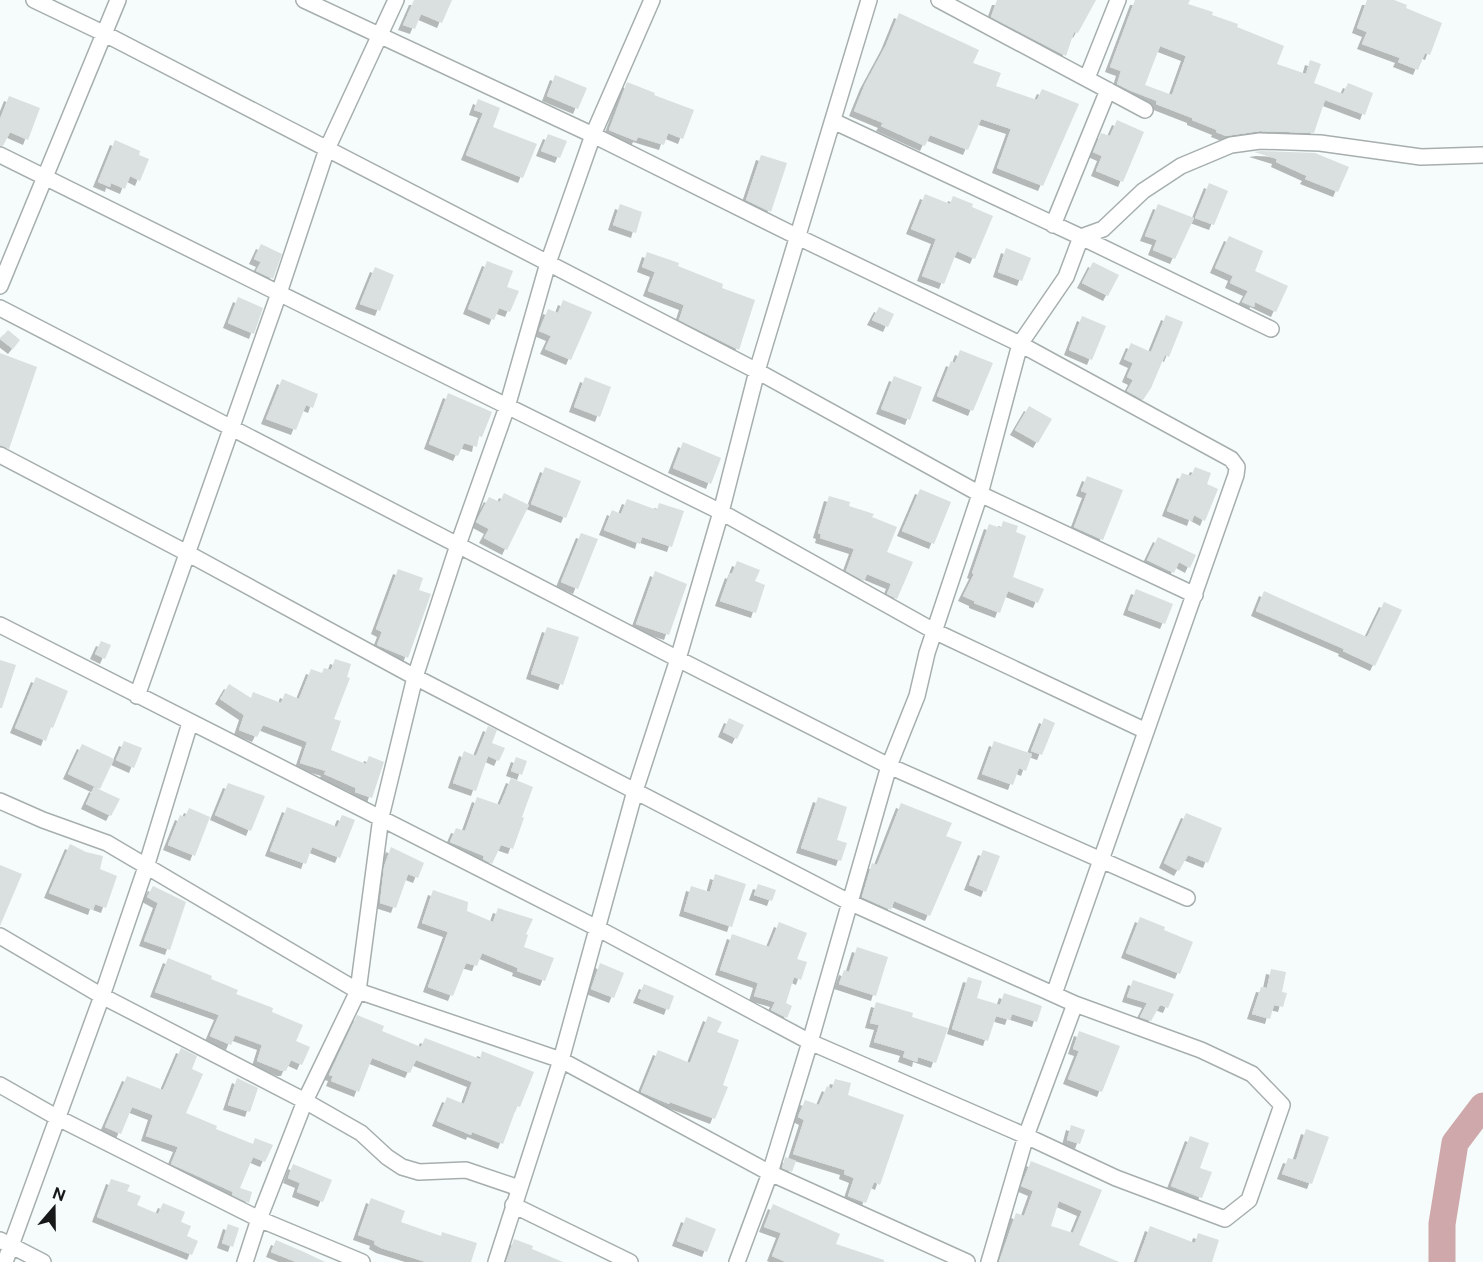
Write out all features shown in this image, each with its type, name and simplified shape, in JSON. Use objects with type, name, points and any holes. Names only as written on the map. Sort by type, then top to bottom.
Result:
[{"type":"street","points":[[34,0],[103,33],[758,371],[980,494],[1195,595]]},
{"type":"street","points":[[0,286],[118,0]]},
{"type":"street","points":[[304,0],[593,135],[1020,344],[1231,459],[1237,467],[1195,595],[1054,994]]},
{"type":"street","points":[[138,696],[327,149],[396,0]]},
{"type":"street","points":[[245,1262],[259,1219],[305,1101],[358,991],[381,818],[415,677],[458,545],[507,407],[548,263],[593,135],[652,0]]},
{"type":"street","points":[[496,1262],[561,1060],[635,791],[678,659],[721,512],[758,371],[869,0]]},
{"type":"street","points":[[939,0],[1145,110]]},
{"type":"street","points":[[1087,78],[1118,0]]},
{"type":"street","points":[[1053,225],[1108,90]]},
{"type":"street","points":[[833,121],[1271,329]]},
{"type":"street","points":[[737,1262],[770,1173],[889,766],[917,696],[927,653],[980,494],[1020,344],[1066,277],[1081,237],[1102,229],[1143,191],[1181,166],[1231,145],[1260,141],[1372,149],[1421,157],[1483,155]]},
{"type":"street","points":[[0,155],[721,512],[934,631],[1146,731]]},
{"type":"street","points":[[0,308],[889,766],[1187,898]]},
{"type":"street","points":[[0,455],[415,677],[849,902],[1075,1004],[1201,1050],[1252,1074],[1282,1105],[1249,1200],[1225,1220],[1116,1178],[1026,1136],[810,1042],[597,928],[0,625]]},
{"type":"street","points":[[5,1262],[5,1243],[58,1118],[102,996],[146,867],[190,723]]},
{"type":"street","points":[[0,801],[43,820],[107,843],[358,991],[561,1060],[770,1173],[967,1262]]},
{"type":"street","points":[[0,936],[102,996],[305,1101],[361,1133],[402,1167],[419,1172],[466,1170],[519,1188]]},
{"type":"street","points":[[989,1262],[1026,1136],[1075,1004]]},
{"type":"street","points":[[0,1085],[58,1118],[259,1219],[362,1262]]},
{"type":"street","points":[[513,1205],[630,1262]]},
{"type":"street","points":[[5,1243],[43,1262]]},
{"type":"building","points":[[414,0],[452,0],[442,23],[421,14],[415,29],[403,25]]},
{"type":"building","points":[[997,0],[1096,0],[1078,33],[1074,32],[1066,56],[991,17]]},
{"type":"building","points":[[1135,0],[1190,0],[1188,4],[1213,12],[1212,15],[1238,24],[1237,27],[1284,46],[1277,64],[1306,74],[1310,60],[1321,64],[1314,83],[1343,94],[1348,83],[1373,93],[1365,115],[1325,100],[1314,133],[1260,131],[1226,136],[1192,118],[1156,104],[1157,101],[1117,84],[1121,71],[1110,67]],"holes":[[[1160,46],[1186,56],[1172,95],[1145,85]]]},
{"type":"building","points":[[1367,0],[1394,0],[1407,5],[1406,8],[1442,23],[1430,55],[1425,53],[1418,70],[1398,62],[1400,58],[1362,44],[1367,32],[1357,28]]},
{"type":"building","points":[[899,13],[979,50],[973,63],[1001,73],[996,86],[1037,100],[1042,89],[1079,104],[1043,186],[997,168],[1011,129],[981,119],[968,150],[930,135],[925,146],[881,126],[883,123],[854,111]]},
{"type":"building","points":[[555,75],[587,88],[578,109],[547,96]]},
{"type":"building","points":[[627,82],[694,110],[683,139],[668,133],[664,145],[638,137],[636,141],[609,130]]},
{"type":"building","points":[[9,96],[40,108],[28,140],[10,132],[3,146],[0,145],[0,119]]},
{"type":"building","points":[[478,99],[500,108],[493,127],[537,144],[523,178],[466,155],[483,113],[474,110]]},
{"type":"building","points":[[1117,120],[1144,132],[1123,182],[1096,171],[1102,156],[1093,152],[1101,133],[1110,136]]},
{"type":"building","points":[[548,134],[567,141],[560,158],[541,151]]},
{"type":"building","points":[[115,140],[140,151],[139,155],[149,159],[140,181],[130,176],[125,189],[111,183],[110,187],[98,182]]},
{"type":"building","points":[[1254,152],[1315,153],[1349,167],[1338,192],[1305,179],[1307,176],[1276,162],[1277,159]]},
{"type":"building","points":[[761,155],[787,163],[771,212],[746,200]]},
{"type":"building","points":[[1209,183],[1228,191],[1214,225],[1195,218]]},
{"type":"building","points":[[925,194],[950,204],[953,196],[993,216],[975,259],[957,251],[944,284],[922,276],[936,239],[911,229]]},
{"type":"building","points":[[620,204],[642,212],[636,233],[613,225]]},
{"type":"building","points":[[1158,204],[1194,218],[1175,259],[1153,250],[1157,240],[1145,236]]},
{"type":"building","points":[[1229,236],[1263,251],[1255,271],[1288,286],[1276,312],[1255,302],[1254,307],[1242,302],[1248,291],[1230,283],[1233,276],[1215,268]]},
{"type":"building","points":[[261,244],[282,254],[273,279],[256,271],[261,262],[254,259]]},
{"type":"building","points":[[1006,248],[1031,258],[1022,281],[998,272]]},
{"type":"building","points":[[647,252],[679,263],[678,266],[723,284],[722,288],[755,300],[739,350],[679,320],[684,305],[648,291],[655,272],[642,267]]},
{"type":"building","points":[[487,261],[513,271],[507,287],[519,291],[510,312],[499,308],[494,320],[468,309]]},
{"type":"building","points":[[1093,262],[1119,275],[1108,296],[1082,283]]},
{"type":"building","points":[[375,267],[394,275],[380,311],[360,304]]},
{"type":"building","points":[[238,297],[263,308],[254,334],[228,323]]},
{"type":"building","points":[[563,300],[592,312],[571,360],[545,349],[551,336],[539,331],[548,309],[558,313]]},
{"type":"building","points":[[879,307],[894,314],[888,327],[872,320]]},
{"type":"building","points":[[1166,315],[1183,322],[1169,357],[1165,355],[1151,388],[1143,400],[1127,391],[1133,380],[1127,377],[1133,363],[1124,359],[1131,343],[1151,352]]},
{"type":"building","points":[[1082,316],[1106,326],[1092,360],[1069,350]]},
{"type":"building","points":[[8,330],[20,340],[13,349],[0,339]]},
{"type":"building","points":[[960,350],[993,363],[973,411],[937,396],[951,361],[955,363]]},
{"type":"building","points":[[0,353],[37,367],[9,449],[0,445]]},
{"type":"building","points":[[894,376],[922,387],[910,420],[881,409]]},
{"type":"building","points":[[585,377],[611,387],[600,417],[574,407]]},
{"type":"building","points":[[282,379],[318,394],[313,408],[306,405],[296,430],[266,419]]},
{"type":"building","points":[[448,393],[492,412],[482,437],[479,436],[477,447],[464,443],[458,456],[429,444]]},
{"type":"building","points":[[1029,406],[1052,419],[1038,443],[1015,430]]},
{"type":"building","points":[[683,442],[721,458],[711,484],[673,468]]},
{"type":"building","points":[[545,467],[581,481],[566,518],[531,504]]},
{"type":"building","points":[[1195,467],[1211,473],[1207,484],[1218,489],[1205,521],[1194,515],[1192,521],[1167,511],[1182,473],[1191,476]]},
{"type":"building","points":[[1087,476],[1123,490],[1103,540],[1074,527],[1087,493],[1081,491]]},
{"type":"building","points":[[920,489],[951,502],[934,544],[902,531]]},
{"type":"building","points":[[504,493],[529,505],[507,550],[484,538],[489,529],[476,522],[489,497],[500,502]]},
{"type":"building","points":[[829,496],[850,502],[849,506],[874,514],[872,517],[897,527],[887,552],[913,562],[897,599],[887,594],[891,584],[867,574],[864,581],[846,571],[854,549],[820,538],[821,534],[818,533]]},
{"type":"building","points":[[627,499],[657,510],[659,503],[684,511],[672,547],[642,537],[640,544],[604,530],[612,510],[621,514]]},
{"type":"building","points":[[1003,521],[1018,526],[1016,532],[1026,536],[1013,577],[1044,589],[1038,603],[1008,591],[1000,613],[963,596],[974,574],[972,573],[989,524],[1001,528]]},
{"type":"building","points":[[581,533],[598,539],[578,589],[561,582]]},
{"type":"building","points":[[1158,537],[1196,555],[1190,568],[1179,562],[1174,573],[1147,560]]},
{"type":"building","points":[[737,561],[760,570],[755,581],[765,585],[756,613],[720,601]]},
{"type":"building","points":[[398,569],[423,578],[419,590],[431,594],[408,658],[377,645],[382,632],[376,629]]},
{"type":"building","points":[[655,571],[687,584],[669,635],[636,624]]},
{"type":"building","points":[[1136,589],[1173,604],[1165,624],[1128,610]]},
{"type":"building","points":[[1264,591],[1367,637],[1384,602],[1402,610],[1375,666],[1343,651],[1344,649],[1256,611]]},
{"type":"building","points":[[547,627],[579,637],[563,685],[531,674]]},
{"type":"building","points":[[101,641],[111,645],[105,659],[95,654]]},
{"type":"building","points":[[335,659],[351,664],[347,677],[350,678],[334,719],[341,721],[331,750],[366,764],[369,756],[384,762],[372,798],[355,792],[356,788],[324,774],[326,771],[300,763],[307,742],[263,725],[257,737],[239,730],[244,715],[220,699],[229,684],[251,698],[253,692],[281,703],[285,693],[299,699],[311,669],[322,673],[324,668],[331,670]]},
{"type":"building","points":[[0,660],[16,665],[2,708],[0,708]]},
{"type":"building","points":[[36,677],[68,691],[46,741],[15,728]]},
{"type":"building","points":[[729,718],[744,725],[737,739],[723,732]]},
{"type":"building","points":[[1044,718],[1055,723],[1042,755],[1031,751]]},
{"type":"building","points":[[488,726],[497,730],[492,743],[505,748],[499,761],[488,756],[476,791],[453,783],[464,751],[476,756]]},
{"type":"building","points":[[124,741],[142,748],[134,768],[116,760]]},
{"type":"building","points":[[994,741],[1032,754],[1026,771],[1019,768],[1013,785],[982,774]]},
{"type":"building","points":[[82,744],[114,759],[100,789],[68,774]]},
{"type":"building","points":[[516,757],[527,761],[522,775],[511,771]]},
{"type":"building","points":[[511,778],[533,787],[513,849],[501,845],[492,864],[483,859],[484,856],[450,842],[456,828],[465,831],[477,797],[500,805]]},
{"type":"building","points":[[228,783],[265,796],[251,831],[215,815]]},
{"type":"building","points":[[94,787],[120,799],[111,816],[86,804]]},
{"type":"building","points":[[818,797],[847,807],[837,840],[847,843],[841,861],[801,848]]},
{"type":"building","points":[[901,803],[952,823],[946,836],[962,842],[930,916],[894,901],[891,910],[862,897],[872,863],[877,865]]},
{"type":"building","points":[[287,807],[337,827],[342,815],[355,820],[340,858],[312,847],[306,864],[270,851]]},
{"type":"building","points":[[189,808],[210,817],[195,856],[168,845],[180,815],[185,817]]},
{"type":"building","points":[[1186,813],[1222,828],[1208,863],[1188,855],[1179,871],[1164,863]]},
{"type":"building","points":[[70,844],[86,852],[103,856],[100,869],[117,876],[106,908],[95,904],[93,910],[49,893]]},
{"type":"building","points":[[391,847],[424,863],[418,878],[408,874],[396,908],[380,903],[384,867]]},
{"type":"building","points":[[983,850],[1000,856],[986,892],[969,885]]},
{"type":"building","points":[[0,865],[22,874],[0,926]]},
{"type":"building","points":[[715,874],[746,884],[732,927],[684,911],[691,886],[710,892]]},
{"type":"building","points":[[758,884],[776,890],[772,901],[754,895]]},
{"type":"building","points":[[153,886],[186,902],[170,950],[144,941],[158,903],[147,897]]},
{"type":"building","points":[[433,890],[468,902],[467,911],[493,922],[498,908],[533,919],[526,934],[528,935],[524,947],[554,958],[545,981],[517,971],[518,968],[482,953],[477,966],[466,963],[453,996],[428,987],[448,932],[422,923]]},
{"type":"building","points":[[1140,917],[1193,942],[1180,974],[1126,953]]},
{"type":"building","points":[[779,922],[807,933],[797,959],[807,962],[801,980],[794,977],[786,1003],[792,1006],[787,1018],[771,1010],[775,1002],[754,996],[758,983],[720,970],[732,934],[769,947]]},
{"type":"building","points":[[857,947],[888,957],[876,996],[839,984],[844,970],[849,972]]},
{"type":"building","points":[[168,958],[212,976],[211,979],[238,990],[236,994],[273,1008],[272,1012],[303,1025],[296,1041],[310,1047],[302,1065],[291,1060],[286,1071],[282,1071],[257,1061],[262,1045],[235,1035],[231,1045],[210,1036],[219,1015],[155,992]]},
{"type":"building","points":[[600,963],[624,973],[614,998],[591,989]]},
{"type":"building","points":[[1271,969],[1286,972],[1282,992],[1287,993],[1283,1007],[1274,1005],[1270,1019],[1252,1014],[1261,987],[1267,988]]},
{"type":"building","points":[[968,977],[982,981],[977,998],[1000,1005],[1004,993],[1042,1006],[1037,1022],[1012,1014],[1010,1020],[996,1016],[988,1041],[952,1029]]},
{"type":"building","points":[[1133,980],[1174,994],[1168,1008],[1160,1005],[1151,1021],[1140,1017],[1147,1003],[1127,997]]},
{"type":"building","points":[[644,984],[674,996],[669,1010],[638,998]]},
{"type":"building","points":[[876,1002],[913,1013],[912,1017],[948,1028],[936,1063],[918,1057],[917,1062],[903,1057],[905,1051],[874,1042],[879,1025],[870,1023]]},
{"type":"building","points":[[357,1015],[384,1026],[382,1031],[421,1047],[425,1038],[480,1059],[482,1051],[534,1072],[520,1107],[517,1106],[503,1144],[472,1132],[471,1135],[437,1121],[447,1097],[464,1104],[472,1082],[416,1060],[410,1073],[372,1058],[359,1092],[331,1081],[333,1076],[329,1075]]},
{"type":"building","points":[[708,1016],[722,1022],[717,1032],[739,1040],[723,1085],[728,1087],[715,1119],[641,1092],[658,1050],[690,1063]]},
{"type":"building","points":[[1079,1031],[1120,1046],[1102,1092],[1068,1079],[1079,1051],[1073,1049]]},
{"type":"building","points":[[181,1048],[197,1056],[192,1069],[203,1074],[186,1113],[217,1126],[216,1129],[253,1144],[255,1138],[273,1145],[265,1162],[253,1157],[240,1188],[252,1192],[249,1203],[232,1195],[233,1192],[171,1164],[178,1147],[146,1136],[153,1115],[132,1107],[121,1134],[105,1127],[127,1076],[163,1090]]},
{"type":"building","points":[[237,1078],[258,1088],[250,1112],[228,1105]]},
{"type":"building","points":[[835,1079],[851,1083],[848,1095],[904,1115],[880,1185],[874,1182],[866,1203],[848,1196],[854,1178],[844,1174],[845,1170],[793,1154],[804,1120],[798,1117],[805,1100],[819,1105],[827,1086],[832,1089]]},
{"type":"building","points":[[1071,1125],[1085,1130],[1080,1144],[1067,1140]]},
{"type":"building","points":[[1306,1129],[1329,1137],[1312,1184],[1282,1174],[1288,1158],[1296,1160]]},
{"type":"building","points":[[1190,1136],[1209,1143],[1200,1168],[1212,1172],[1202,1198],[1171,1186]]},
{"type":"building","points":[[785,1157],[796,1161],[792,1172],[782,1168]]},
{"type":"building","points":[[1031,1161],[1102,1190],[1079,1245],[1119,1262],[999,1262],[1016,1213],[1024,1216],[1033,1191],[1021,1186]],"holes":[[[1059,1201],[1082,1211],[1073,1233],[1051,1226]]]},
{"type":"building","points":[[293,1164],[332,1180],[323,1202],[297,1192],[300,1183],[288,1178]]},
{"type":"building","points":[[111,1179],[130,1185],[127,1191],[141,1196],[137,1205],[158,1214],[163,1203],[185,1212],[181,1222],[191,1226],[187,1236],[198,1241],[192,1255],[97,1217]]},
{"type":"building","points":[[371,1198],[405,1211],[401,1222],[441,1236],[442,1232],[477,1243],[471,1262],[426,1262],[381,1248],[374,1244],[375,1241],[358,1235]]},
{"type":"building","points":[[773,1204],[840,1234],[836,1244],[884,1260],[884,1262],[786,1262],[772,1256],[781,1233],[764,1227]]},
{"type":"building","points":[[686,1217],[716,1229],[707,1252],[677,1241]]},
{"type":"building","points":[[228,1224],[239,1228],[233,1247],[222,1243]]},
{"type":"building","points":[[1150,1226],[1195,1243],[1198,1233],[1219,1240],[1212,1262],[1137,1262]]},
{"type":"building","points":[[514,1239],[533,1246],[532,1249],[563,1262],[506,1262]]},
{"type":"building","points":[[276,1240],[325,1262],[296,1262],[271,1252]]},
{"type":"waterway","points":[[1442,1262],[1442,1224],[1455,1143],[1483,1106]]}]
